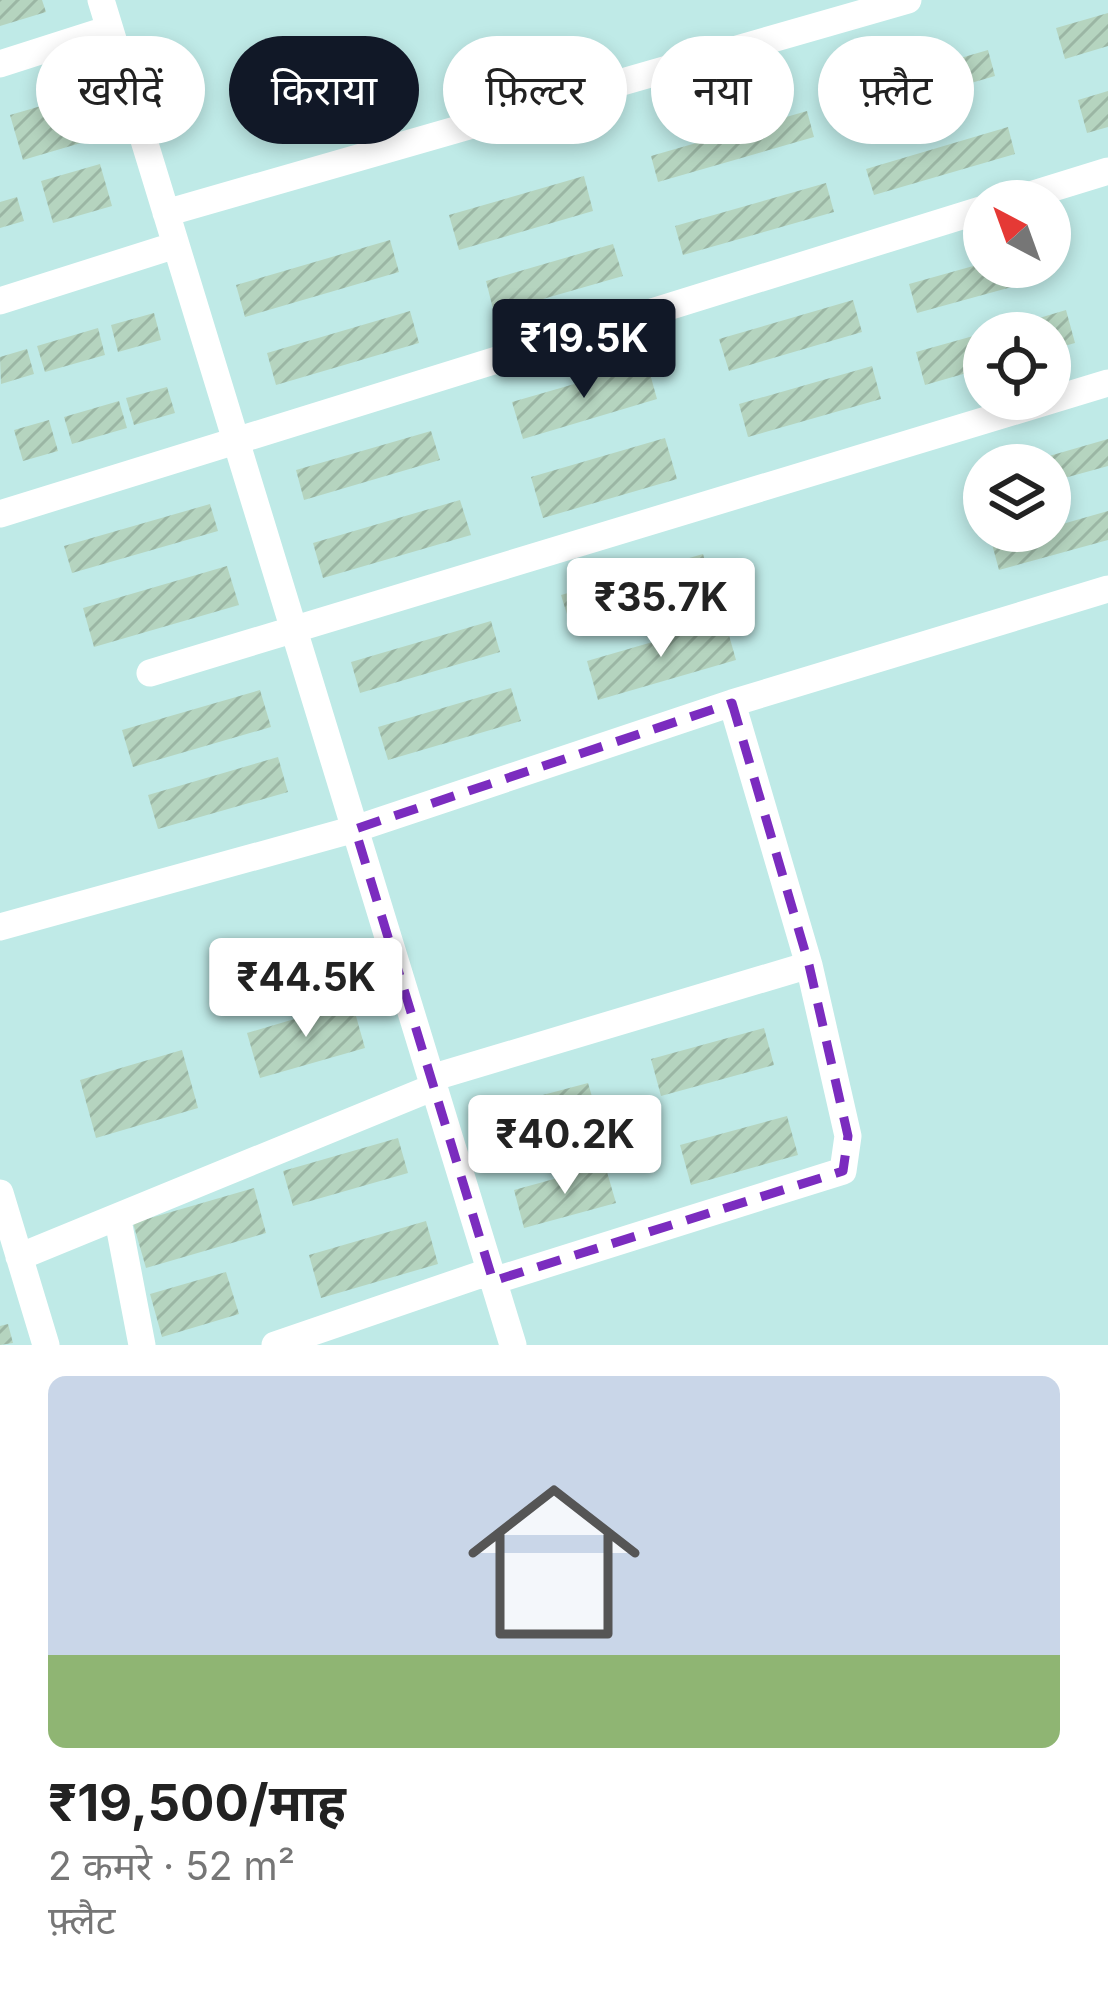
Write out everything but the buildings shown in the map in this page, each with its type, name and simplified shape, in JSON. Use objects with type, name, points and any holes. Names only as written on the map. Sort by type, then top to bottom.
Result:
[{"type":"street","points":[[100,0],[513,1345]]},
{"type":"street","points":[[166,213],[908,0]]},
{"type":"street","points":[[0,64],[110,29]]},
{"type":"street","points":[[1071,182],[1108,171]]},
{"type":"street","points":[[0,514],[963,215]]},
{"type":"street","points":[[0,301],[176,244]]},
{"type":"street","points":[[150,673],[1108,383]]},
{"type":"street","points":[[0,928],[355,830],[732,704],[1108,589]]},
{"type":"street","points":[[275,1345],[843,1171],[848,1136],[808,965],[732,704]]},
{"type":"street","points":[[19,1256],[118,1220],[433,1083],[808,965]]},
{"type":"street","points":[[0,1193],[46,1345]]},
{"type":"street","points":[[118,1220],[142,1345]]},
{"type":"highlighted area","points":[[732,703],[809,965],[848,1136],[843,1171],[493,1281],[355,829]]}]
